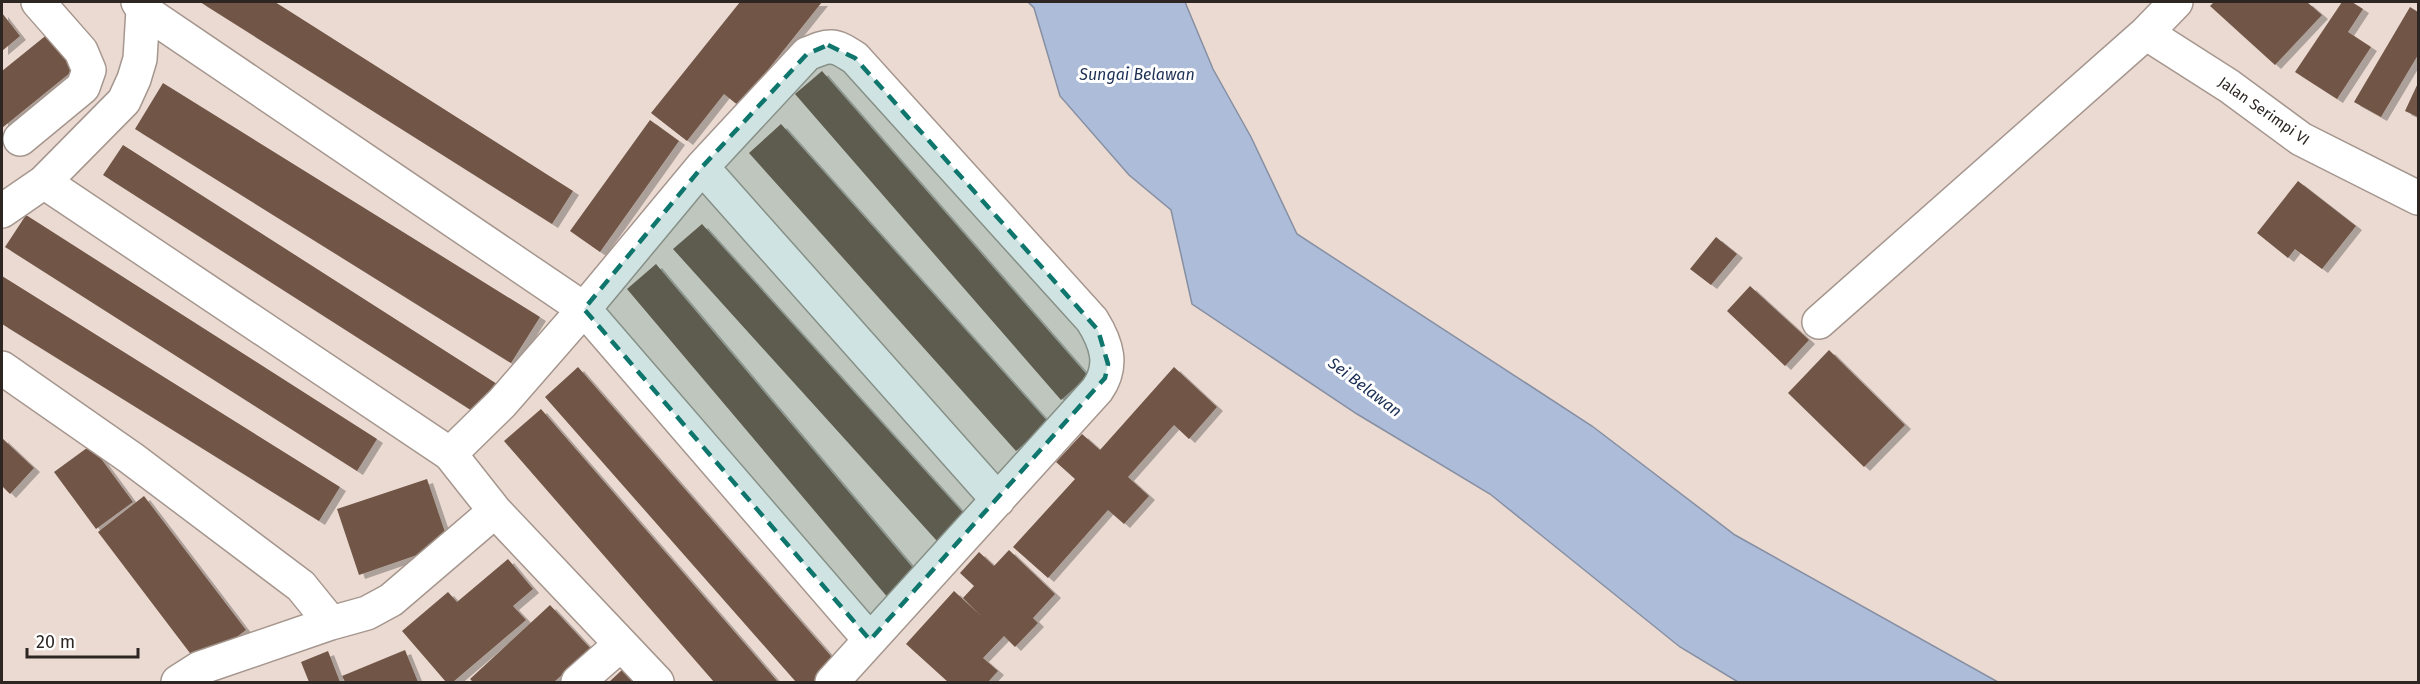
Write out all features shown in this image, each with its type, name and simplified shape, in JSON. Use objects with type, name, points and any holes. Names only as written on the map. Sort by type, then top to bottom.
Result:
[{"type":"street","points":[[20,139],[83,87],[89,70],[81,51],[38,2]]},
{"type":"street","points":[[1819,322],[2146,33],[2176,2]]},
{"type":"street","points":[[2,211],[44,182],[124,101],[140,59],[141,6]]},
{"type":"street","points":[[141,6],[584,309],[870,640]]},
{"type":"street","name":"Jalan Serimpi VI","points":[[2146,33],[2229,86],[2301,139],[2418,198]]},
{"type":"street","points":[[450,453],[502,403],[702,167],[807,54],[828,45],[841,49],[855,58],[1092,320],[1098,330],[1108,364],[1106,378],[1097,390],[832,682]]},
{"type":"street","points":[[702,167],[998,500]]},
{"type":"street","points":[[44,182],[450,453],[495,511],[657,682]]},
{"type":"street","points":[[2,368],[130,458],[301,586],[331,623]]},
{"type":"street","points":[[177,682],[200,668],[367,613],[391,600],[495,511]]},
{"type":"street","points":[[578,682],[620,645]]},
{"type":"highlighted area","points":[[828,45],[855,58],[1098,330],[1108,364],[1105,378],[870,640],[584,309],[702,167],[807,54]]},
{"type":"water","name":"Sungai Belawan","points":[[1028,2],[1185,2],[1213,69],[1251,137],[1297,234],[1592,426],[1735,535],[1998,682],[1738,682],[1680,647],[1490,494],[1357,414],[1192,304],[1171,210],[1129,175],[1060,96],[1034,8]]},
{"type":"building","points":[[200,2],[275,2],[573,191],[552,224]]},
{"type":"building","points":[[740,2],[822,2],[739,106],[724,94],[687,141],[651,113]]},
{"type":"building","points":[[2214,2],[2307,2],[2322,15],[2275,65],[2210,6]]},
{"type":"building","points":[[2342,2],[2352,2],[2363,9],[2348,32],[2371,47],[2337,99],[2295,72]]},
{"type":"building","points":[[2410,7],[2418,12],[2418,55],[2381,117],[2354,102]]},
{"type":"building","points":[[2,13],[20,36],[2,51]]},
{"type":"building","points":[[54,29],[81,64],[2,128],[2,71]]},
{"type":"building","points":[[822,71],[1088,376],[1061,400],[795,94]]},
{"type":"building","points":[[163,83],[540,317],[511,363],[135,129]]},
{"type":"building","points":[[2418,83],[2418,117],[2405,111]]},
{"type":"building","points":[[650,120],[679,141],[600,252],[570,231]]},
{"type":"building","points":[[781,124],[1048,422],[1016,451],[749,153]]},
{"type":"building","points":[[123,145],[497,384],[477,414],[103,175]]},
{"type":"building","points":[[2298,181],[2356,226],[2322,269],[2295,249],[2288,258],[2257,233]]},
{"type":"building","points":[[26,215],[377,439],[357,471],[5,247]]},
{"type":"building","points":[[702,224],[965,515],[937,541],[673,249]]},
{"type":"building","points":[[1716,237],[1737,254],[1711,285],[1690,269]]},
{"type":"building","points":[[656,264],[918,574],[889,599],[627,289]]},
{"type":"building","points":[[2,276],[340,487],[319,521],[2,324]]},
{"type":"building","points":[[1750,286],[1809,340],[1785,366],[1727,311]]},
{"type":"building","points":[[1829,350],[1905,425],[1864,467],[1788,393]]},
{"type":"building","points":[[578,367],[838,664],[817,682],[796,682],[545,397]]},
{"type":"building","points":[[1174,367],[1217,407],[1189,439],[1174,425],[1128,477],[1149,496],[1124,524],[1108,510],[1048,578],[1013,547],[1075,479],[1056,462],[1082,434],[1100,450]]},
{"type":"building","points":[[541,409],[778,682],[714,682],[504,441]]},
{"type":"building","points":[[2,438],[34,468],[10,494],[2,486]]},
{"type":"building","points":[[91,445],[133,502],[96,529],[54,472]]},
{"type":"building","points":[[427,479],[449,544],[359,575],[337,509]]},
{"type":"building","points":[[144,496],[246,630],[199,665],[98,532]]},
{"type":"building","points":[[1009,550],[1055,594],[1033,618],[1038,623],[1015,647],[1004,636],[983,658],[998,671],[988,682],[948,682],[906,644],[954,591],[980,615],[963,598],[974,586],[960,573],[979,552],[994,566]]},
{"type":"building","points":[[508,559],[533,589],[513,606],[526,620],[453,682],[446,682],[402,631],[448,592],[457,602]]},
{"type":"building","points":[[550,605],[591,649],[554,682],[473,682],[470,679]]},
{"type":"building","points":[[405,650],[418,682],[345,682],[342,676]]},
{"type":"building","points":[[328,651],[340,682],[309,682],[301,662]]},
{"type":"building","points":[[623,669],[635,682],[609,682]]},
{"type":"water label","name":"Sei Belawan","points":[[1365,387]]}]
